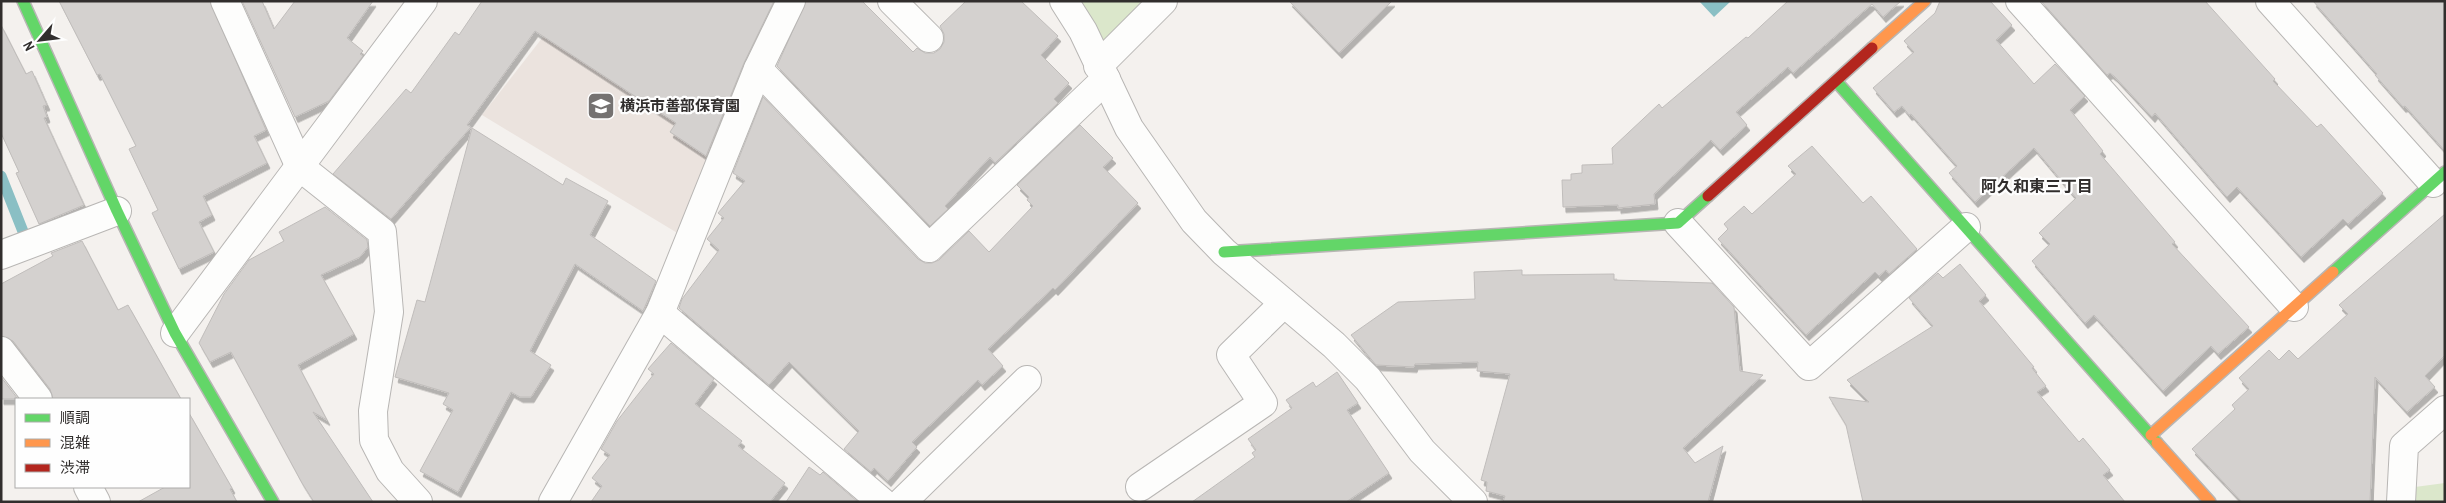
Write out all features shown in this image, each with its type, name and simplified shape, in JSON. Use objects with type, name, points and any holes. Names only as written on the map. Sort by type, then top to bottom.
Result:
[{"type":"street","points":[[23,1],[117,211],[175,333],[273,502]]},
{"type":"street","points":[[225,1],[300,167],[382,232],[389,312],[373,411],[374,440],[390,471],[418,502]]},
{"type":"street","points":[[175,333],[423,1]]},
{"type":"street","points":[[553,502],[660,313],[758,68],[792,1]]},
{"type":"street","points":[[892,1],[929,38]]},
{"type":"street","points":[[1064,1],[1084,32],[1128,128],[1194,221],[1224,252],[1334,345],[1368,380],[1422,451],[1474,502]]},
{"type":"street","points":[[758,68],[929,248],[1102,72],[1163,1]]},
{"type":"street","points":[[1224,252],[1678,223],[1925,1]]},
{"type":"street","points":[[2020,1],[2294,307]]},
{"type":"street","points":[[2151,435],[2439,177],[2270,1]]},
{"type":"street","points":[[1836,81],[2210,502]]},
{"type":"street","points":[[1,254],[117,211]]},
{"type":"street","points":[[1678,223],[1809,366],[1966,227]]},
{"type":"street","points":[[1140,488],[1263,403],[1231,355],[1284,303]]},
{"type":"street","points":[[660,313],[882,502]]},
{"type":"street","points":[[1,352],[37,398]]},
{"type":"street","points":[[902,502],[1027,380]]},
{"type":"street","points":[[2401,502],[2404,446],[2445,410]]},
{"type":"street","points":[[89,488],[96,502]]},
{"type":"shaded area","points":[[571,1],[620,1],[742,83],[679,234],[482,115]]},
{"type":"green space","points":[[1079,1],[1143,1],[1104,44]]},
{"type":"green space","points":[[2445,483],[2445,502],[2414,502],[2415,487]]},
{"type":"water","points":[[1699,1],[1731,1],[1714,17]]},
{"type":"building","points":[[59,1],[210,1],[266,130],[254,136],[267,163],[203,196],[212,215],[199,222],[214,252],[179,269],[152,213],[158,210],[129,149],[136,146],[100,74],[97,75]]},
{"type":"building","points":[[242,1],[262,1],[274,29],[295,1],[373,1],[347,38],[363,51],[360,54],[363,56],[329,101],[295,117]]},
{"type":"building","points":[[482,1],[774,1],[744,63],[706,156],[670,132],[676,123],[535,31],[467,125],[471,127],[391,219],[333,174],[406,89],[411,93],[455,32],[459,35]]},
{"type":"building","points":[[806,1],[862,1],[913,52],[917,48],[925,53],[934,53],[940,49],[944,42],[944,34],[940,26],[966,1],[1021,1],[1058,36],[1041,55],[1069,83],[1054,99],[1058,103],[995,163],[990,157],[945,206],[948,209],[930,226],[777,66]]},
{"type":"building","points":[[1289,1],[1392,1],[1339,53]]},
{"type":"building","points":[[1788,1],[1901,1],[1883,17],[1872,4],[1793,73],[1788,67],[1736,112],[1747,125],[1720,150],[1711,140],[1654,194],[1655,204],[1618,208],[1618,205],[1563,207],[1562,180],[1571,180],[1571,174],[1582,173],[1582,165],[1613,164],[1612,148],[1659,104],[1662,108],[1746,37],[1748,38]]},
{"type":"building","points":[[1940,1],[1990,1],[2012,25],[1996,40],[2034,84],[2055,64],[2085,96],[2070,110],[2103,151],[2100,154],[2175,242],[2172,244],[2249,327],[2218,354],[2211,346],[2163,391],[2094,315],[2085,323],[2032,261],[2050,244],[2039,233],[2076,198],[2034,148],[1975,202],[1949,173],[1957,166],[1911,114],[1909,115],[1902,106],[1894,112],[1873,88],[1914,52],[1904,41],[1935,13]]},
{"type":"building","points":[[2041,1],[2205,1],[2275,79],[2273,81],[2317,127],[2321,124],[2383,193],[2348,224],[2343,219],[2301,257],[2237,187],[2227,197],[2155,113],[2152,117],[2115,77],[2110,73],[2107,75]]},
{"type":"building","points":[[2313,1],[2445,1],[2445,151],[2405,106],[2403,107],[2375,75],[2377,74]]},
{"type":"building","points":[[1,25],[26,74],[32,71],[47,105],[43,106],[47,117],[44,118],[84,205],[39,224],[16,173],[19,172],[1,133]]},
{"type":"building","points":[[763,97],[918,259],[925,263],[939,260],[969,231],[989,252],[1033,206],[1027,200],[1029,197],[1017,185],[1080,125],[1113,158],[1103,167],[1138,203],[1055,290],[1053,288],[988,349],[1003,366],[982,385],[978,380],[912,442],[917,447],[888,481],[874,468],[871,472],[844,449],[859,431],[789,362],[769,385],[679,308],[682,299],[719,250],[707,239],[724,218],[718,213],[745,181],[733,173]]},
{"type":"building","points":[[472,128],[563,185],[566,178],[608,201],[590,235],[656,281],[643,311],[575,264],[530,351],[551,365],[531,397],[520,397],[511,392],[458,492],[420,471],[453,410],[443,404],[449,393],[395,377],[417,300],[425,302]]},
{"type":"building","points":[[1812,146],[1863,203],[1871,196],[1917,249],[1889,274],[1886,270],[1879,276],[1875,272],[1806,335],[1718,239],[1728,229],[1724,224],[1744,206],[1752,214],[1796,174],[1788,166]]},
{"type":"building","points":[[325,207],[367,240],[368,247],[360,257],[321,275],[354,334],[298,365],[327,420],[313,412],[373,502],[314,502],[231,352],[210,362],[199,343],[224,294],[249,260],[284,241],[279,232]]},
{"type":"building","points":[[2445,214],[2445,355],[2425,376],[2435,387],[2407,412],[2375,377],[2370,502],[2242,502],[2192,449],[2235,409],[2232,405],[2249,389],[2239,378],[2269,350],[2279,360],[2289,350],[2298,359],[2348,314],[2339,305]]},
{"type":"building","points":[[82,241],[118,310],[128,305],[180,398],[53,398],[50,389],[13,341],[1,336],[1,284],[53,256],[51,253]]},
{"type":"building","points":[[1960,264],[1986,295],[1979,301],[2034,367],[2032,368],[2046,386],[2037,392],[2079,442],[2083,438],[2110,470],[2103,475],[2125,502],[1863,502],[1846,425],[1829,397],[1869,402],[1847,380],[1933,326],[1909,298],[1938,273],[1943,278]]},
{"type":"building","points":[[1522,270],[1522,275],[1614,274],[1614,280],[1712,283],[1734,307],[1740,371],[1763,375],[1683,448],[1695,463],[1723,446],[1708,502],[1503,502],[1505,496],[1486,491],[1487,482],[1481,480],[1510,374],[1477,371],[1478,362],[1415,364],[1414,367],[1376,365],[1351,335],[1398,302],[1475,299],[1474,272]]},
{"type":"building","points":[[671,343],[714,379],[695,404],[742,441],[738,446],[785,483],[770,502],[591,502],[602,486],[592,478],[610,455],[601,449],[617,421],[654,374],[648,369]]},
{"type":"building","points":[[1337,372],[1358,403],[1347,410],[1389,473],[1346,502],[1192,502],[1255,457],[1252,453],[1256,450],[1248,439],[1292,408],[1286,400],[1313,382],[1316,387]]},
{"type":"building","points":[[1,377],[17,398],[1,399]]},
{"type":"building","points":[[190,415],[232,488],[230,489],[237,502],[138,502],[163,488],[190,488]]},
{"type":"building","points":[[809,467],[820,475],[823,472],[858,502],[786,502]]},
{"type":"waterway","points":[[1,176],[24,234]]},
{"type":"traffic: fast","points":[[23,1],[117,211],[175,333],[273,502]]},
{"type":"traffic: fast","points":[[1836,81],[2157,443]]},
{"type":"traffic: fast","points":[[2333,272],[2445,172]]},
{"type":"traffic: fast","points":[[1224,252],[1678,223],[1708,196]]},
{"type":"traffic: slow","points":[[1872,48],[1925,1]]},
{"type":"traffic: slow","points":[[2151,435],[2333,272]]},
{"type":"traffic: slow","points":[[2157,443],[2210,502]]},
{"type":"traffic: jam","points":[[1708,196],[1872,48]]},
{"type":"place","name":"横浜市善部保育園","points":[[601,106]]},
{"type":"district","name":"阿久和東三丁目","points":[[2037,186]]}]
